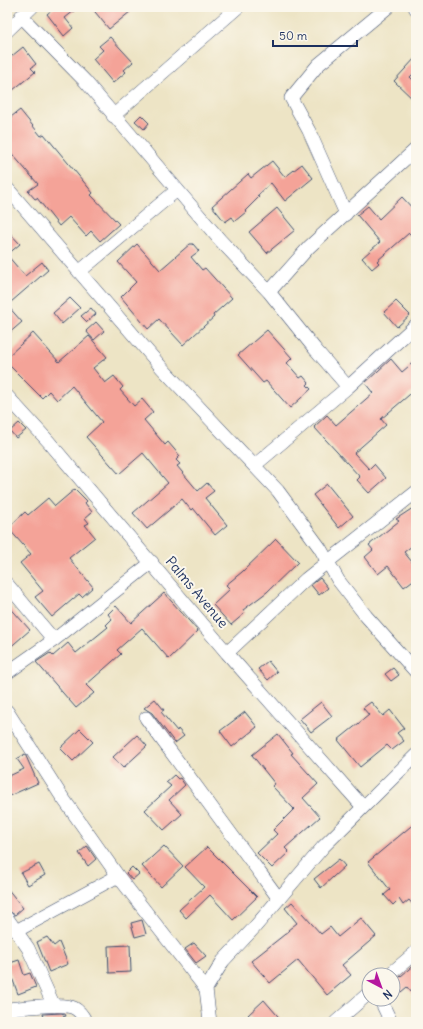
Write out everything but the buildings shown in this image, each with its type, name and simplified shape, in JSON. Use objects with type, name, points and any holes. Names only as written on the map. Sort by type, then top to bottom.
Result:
[{"type":"street","points":[[7,31],[32,7]]},
{"type":"street","points":[[113,116],[238,7]]},
{"type":"street","points":[[346,214],[309,131],[291,98],[318,65],[388,7]]},
{"type":"street","points":[[21,16],[85,82],[220,240],[269,292],[348,387]]},
{"type":"street","points":[[269,292],[310,247],[416,149]]},
{"type":"street","points":[[7,188],[187,397],[255,465],[278,491],[328,560],[338,580],[366,616],[416,672]]},
{"type":"street","points":[[79,272],[177,190]]},
{"type":"street","points":[[255,465],[348,387],[416,325]]},
{"type":"street","name":"Palms Avenue","points":[[7,396],[49,442],[152,562],[227,653],[363,807]]},
{"type":"street","points":[[227,653],[328,560],[380,522],[416,492]]},
{"type":"street","points":[[7,673],[54,640],[152,562]]},
{"type":"street","points":[[7,584],[54,640]]},
{"type":"street","points":[[7,711],[60,794],[118,876],[206,989],[210,1022]]},
{"type":"street","points":[[146,718],[279,899]]},
{"type":"street","points":[[206,989],[223,961],[279,899],[323,847],[416,755]]},
{"type":"street","points":[[16,931],[118,876]]},
{"type":"street","points":[[7,918],[28,948],[54,1006]]},
{"type":"street","points":[[398,967],[416,952]]},
{"type":"street","points":[[336,1022],[361,1000]]},
{"type":"street","points":[[7,1009],[54,1006],[73,1007],[82,1014],[86,1022]]},
{"type":"street","points":[[384,1007],[391,1022]]}]
